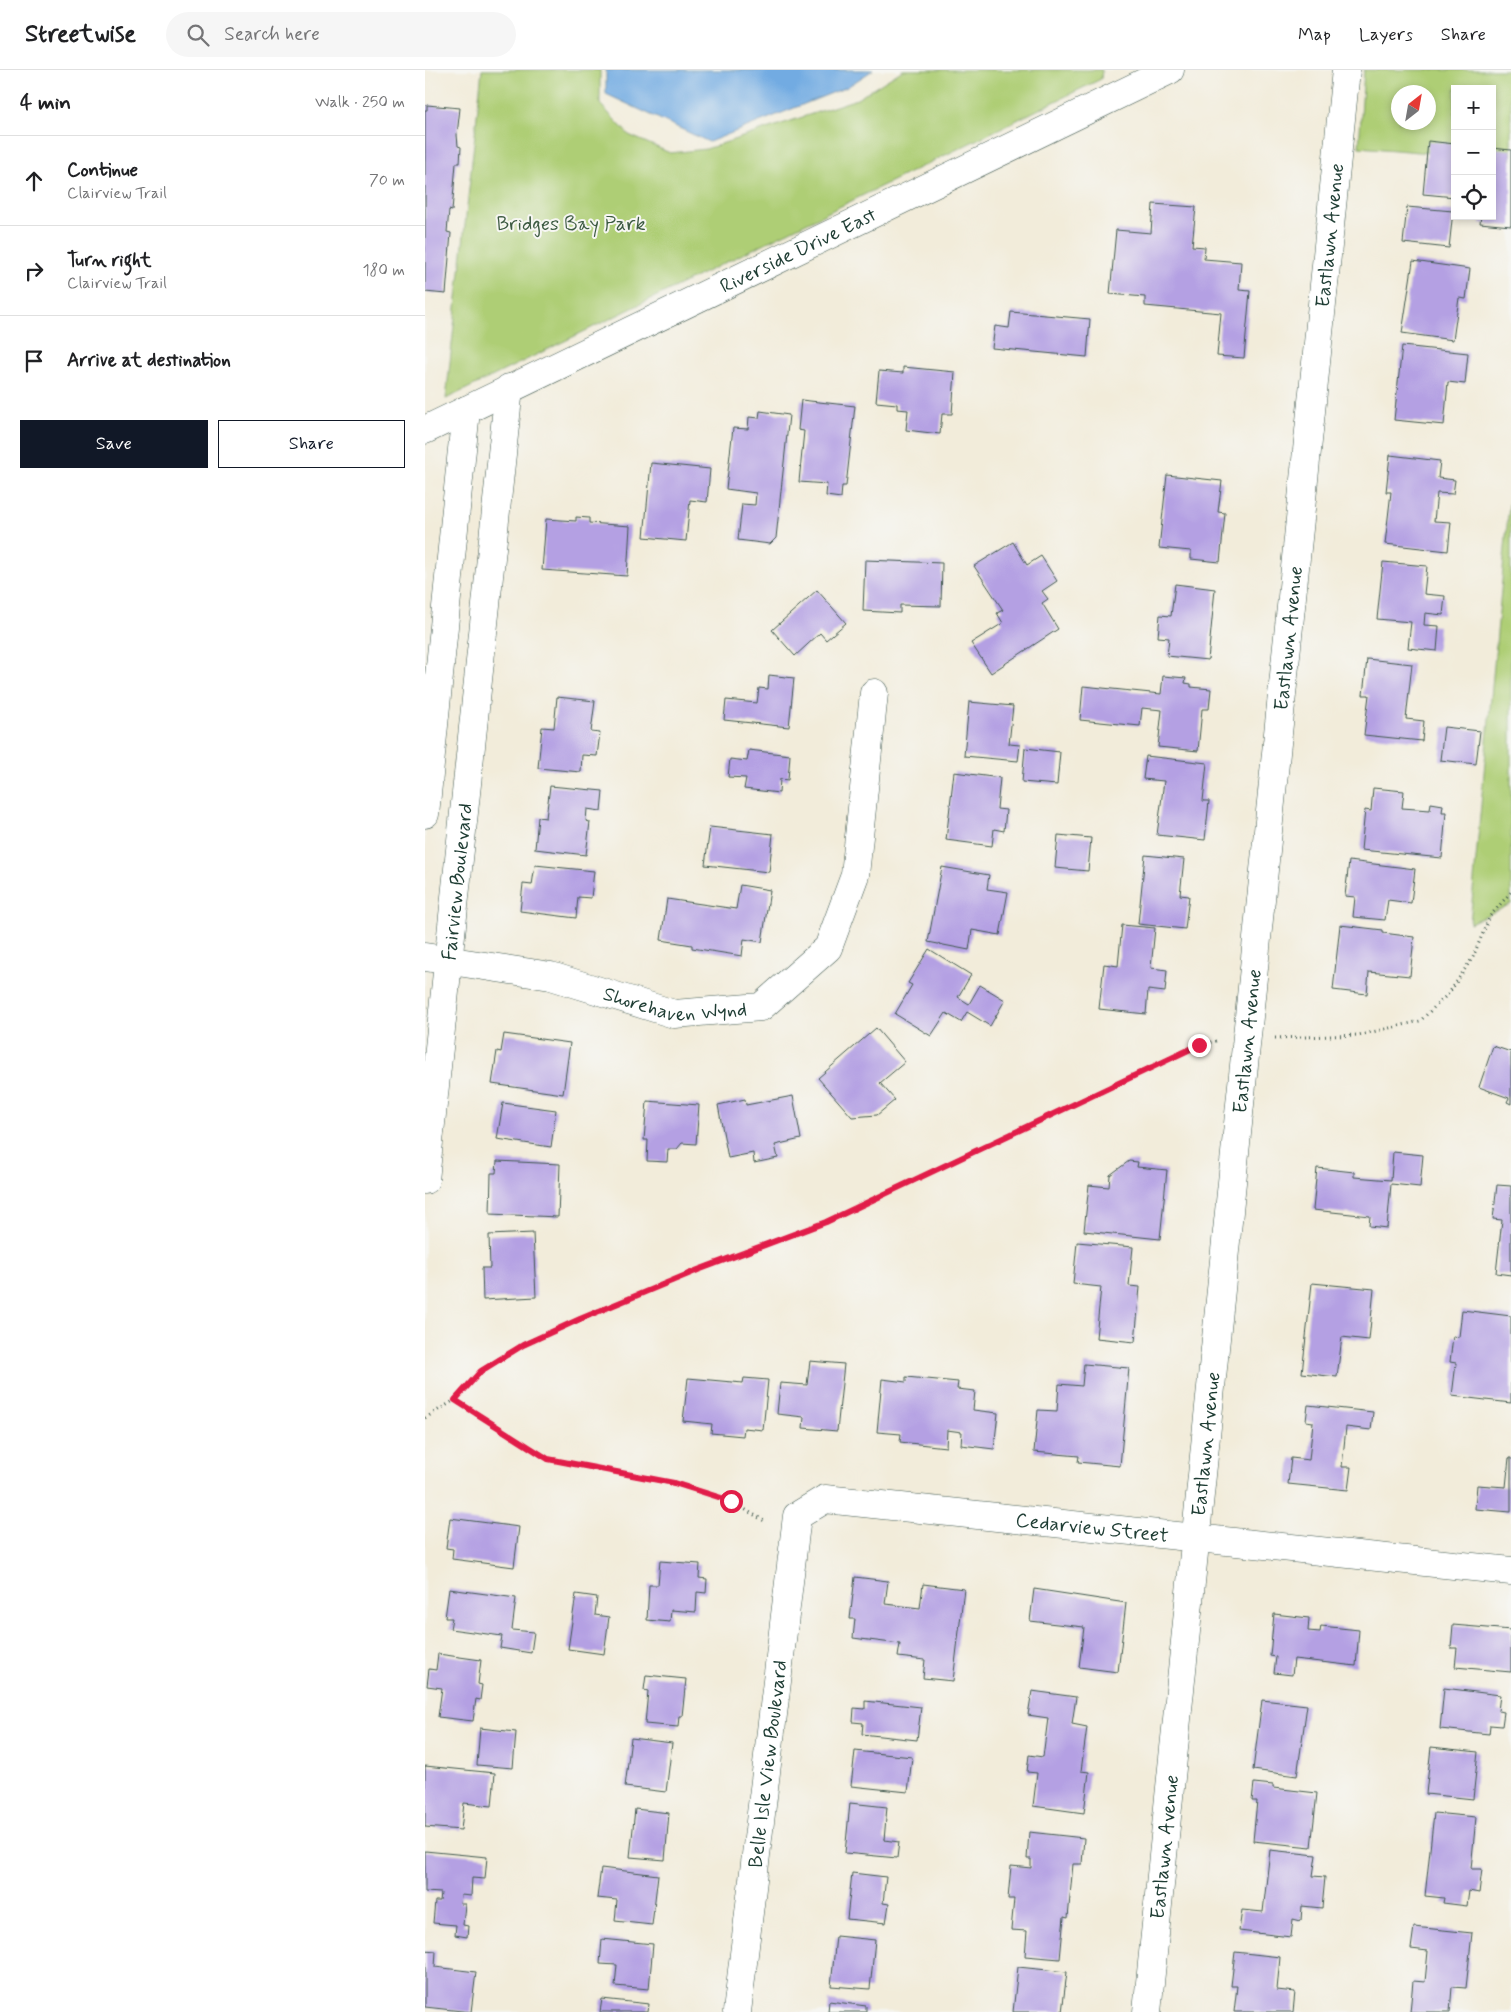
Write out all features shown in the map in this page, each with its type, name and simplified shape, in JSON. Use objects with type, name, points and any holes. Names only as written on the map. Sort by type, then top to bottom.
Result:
[{"type":"street","name":"Riverside Drive East","points":[[425,430],[1170,70]]},
{"type":"street","name":"Eastlawn Avenue","points":[[1147,2012],[1194,1538],[1346,70]]},
{"type":"street","name":"Fairview Boulevard","points":[[425,1180],[437,959],[475,702],[509,388]]},
{"type":"street","name":"Fairview Boulevard","points":[[425,814],[466,410]]},
{"type":"street","name":"Shorehaven Wynd","points":[[437,959],[551,976],[674,1014],[761,1007],[828,948],[855,875],[874,693]]},
{"type":"street","points":[[436,701],[475,702]]},
{"type":"street","name":"Cedarview Street","points":[[797,1516],[825,1499],[1511,1571]]},
{"type":"street","name":"Belle Isle View Boulevard","points":[[737,2012],[797,1516]]},
{"type":"path","points":[[1268,1038],[1359,1035],[1420,1021],[1449,993],[1473,957],[1491,916],[1511,892]]},
{"type":"path","points":[[425,1418],[455,1400],[481,1371],[532,1341],[698,1270],[826,1222],[1199,1045],[1217,1040]]},
{"type":"path","points":[[455,1400],[548,1459],[674,1483],[731,1501],[765,1522]]},
{"type":"green space","name":"Bridges Bay Park","points":[[482,70],[600,70],[600,104],[629,135],[670,153],[706,149],[857,99],[903,70],[1102,70],[1101,79],[446,399]]},
{"type":"green space","points":[[1364,70],[1511,70],[1511,160],[1496,159],[1496,85],[1451,85],[1451,155],[1359,147]]},
{"type":"green space","points":[[1511,483],[1511,904],[1470,923]]},
{"type":"water","points":[[606,70],[873,70],[847,87],[709,142],[606,94]]},
{"type":"building","points":[[427,105],[460,108],[457,135],[458,146],[461,147],[460,163],[456,163],[452,211],[449,210],[447,232],[451,233],[446,294],[425,292],[425,110],[427,110]]},
{"type":"building","points":[[1428,141],[1451,144],[1451,197],[1423,194]]},
{"type":"building","points":[[1496,148],[1511,150],[1511,226],[1480,223],[1480,220],[1496,220]]},
{"type":"building","points":[[1153,204],[1196,207],[1192,246],[1205,247],[1204,259],[1241,262],[1239,290],[1250,291],[1244,358],[1217,356],[1221,313],[1145,306],[1145,297],[1110,294],[1116,230],[1151,233]]},
{"type":"building","points":[[1407,207],[1451,211],[1452,220],[1449,248],[1403,243]]},
{"type":"building","points":[[1413,261],[1470,269],[1466,299],[1459,298],[1453,340],[1402,333]]},
{"type":"building","points":[[1011,312],[1090,319],[1087,357],[992,348],[995,326],[1009,328]]},
{"type":"building","points":[[1402,346],[1468,353],[1465,384],[1448,382],[1444,425],[1394,420]]},
{"type":"building","points":[[903,367],[955,372],[952,414],[942,414],[940,434],[906,430],[908,410],[897,409],[897,404],[876,402],[879,371],[903,373]]},
{"type":"building","points":[[801,400],[855,406],[846,486],[842,486],[841,498],[826,496],[827,484],[799,482],[804,431],[798,430]]},
{"type":"building","points":[[760,411],[789,415],[776,538],[770,544],[738,540],[742,504],[755,505],[756,493],[726,489],[733,428],[748,429],[749,417],[759,418]]},
{"type":"building","points":[[1390,455],[1440,461],[1438,478],[1455,480],[1453,494],[1437,493],[1434,521],[1451,522],[1448,551],[1385,544],[1391,492],[1386,492]]},
{"type":"building","points":[[651,463],[710,469],[707,502],[690,500],[686,541],[644,537]]},
{"type":"building","points":[[1167,475],[1222,481],[1218,512],[1225,513],[1220,562],[1191,559],[1191,551],[1159,548]]},
{"type":"building","points":[[576,517],[589,518],[589,523],[630,526],[627,576],[542,570],[546,519],[576,521]]},
{"type":"building","points":[[1013,542],[1027,565],[1041,556],[1057,581],[1042,591],[1048,599],[1042,603],[1058,629],[991,673],[971,643],[1003,623],[997,613],[1003,610],[974,566]]},
{"type":"building","points":[[865,560],[942,563],[941,606],[900,605],[900,613],[863,611]]},
{"type":"building","points":[[1383,562],[1427,566],[1424,594],[1445,596],[1443,615],[1425,613],[1424,625],[1439,626],[1437,651],[1408,648],[1411,622],[1377,619]]},
{"type":"building","points":[[1175,584],[1215,589],[1208,660],[1167,656],[1169,638],[1158,637],[1160,615],[1171,616]]},
{"type":"building","points":[[817,590],[846,623],[826,640],[820,633],[795,656],[772,630]]},
{"type":"building","points":[[1367,659],[1412,664],[1406,719],[1424,721],[1422,741],[1364,735],[1369,695],[1363,695]]},
{"type":"building","points":[[769,675],[794,678],[789,727],[724,720],[726,700],[757,703],[759,688],[768,689]]},
{"type":"building","points":[[1163,676],[1186,678],[1185,683],[1191,684],[1191,687],[1211,689],[1209,709],[1202,709],[1198,751],[1158,747],[1162,710],[1142,708],[1140,726],[1080,720],[1083,686],[1161,694]]},
{"type":"building","points":[[557,697],[595,701],[591,732],[600,733],[597,756],[582,755],[581,772],[538,768],[542,727],[554,728]]},
{"type":"building","points":[[969,702],[1013,706],[1009,744],[1020,745],[1018,761],[964,756]]},
{"type":"building","points":[[1444,727],[1480,731],[1476,764],[1440,760]]},
{"type":"building","points":[[1025,748],[1060,752],[1057,785],[1022,782]]},
{"type":"building","points":[[749,750],[790,755],[788,780],[780,779],[779,793],[744,789],[746,778],[728,777],[730,759],[747,761]]},
{"type":"building","points":[[1146,756],[1207,763],[1203,801],[1209,801],[1205,840],[1157,835],[1164,781],[1143,779]]},
{"type":"building","points":[[954,772],[1000,778],[997,809],[1006,810],[1004,831],[994,829],[992,846],[946,840]]},
{"type":"building","points":[[550,786],[603,791],[601,811],[587,809],[586,821],[590,822],[586,855],[535,849],[538,817],[546,818]]},
{"type":"building","points":[[1373,788],[1404,791],[1402,808],[1430,810],[1431,803],[1443,805],[1442,812],[1446,812],[1442,858],[1361,850],[1365,810],[1371,811]]},
{"type":"building","points":[[710,827],[773,834],[769,872],[705,865]]},
{"type":"building","points":[[1058,835],[1091,838],[1088,871],[1055,868]]},
{"type":"building","points":[[1145,855],[1184,859],[1180,895],[1189,896],[1185,929],[1138,924]]},
{"type":"building","points":[[1349,861],[1415,869],[1411,903],[1388,900],[1385,920],[1353,917],[1355,897],[1345,896]]},
{"type":"building","points":[[535,865],[594,871],[591,898],[578,897],[576,918],[520,911],[523,884],[532,885]]},
{"type":"building","points":[[942,867],[989,875],[987,889],[1008,892],[1000,935],[972,930],[969,950],[928,942]]},
{"type":"building","points":[[740,885],[770,890],[762,942],[744,939],[742,956],[692,948],[692,945],[661,940],[667,899],[736,909]]},
{"type":"building","points":[[1122,925],[1155,928],[1151,968],[1167,970],[1165,992],[1148,990],[1146,1014],[1099,1009],[1104,964],[1118,966]]},
{"type":"building","points":[[1340,925],[1383,930],[1383,933],[1414,937],[1410,976],[1369,972],[1367,994],[1333,990]]},
{"type":"building","points":[[929,949],[971,975],[958,997],[969,1004],[980,985],[1005,1000],[990,1026],[967,1012],[961,1022],[946,1013],[931,1036],[895,1014],[912,985],[908,983]]},
{"type":"building","points":[[876,1028],[905,1062],[880,1083],[895,1100],[877,1115],[852,1117],[818,1078]]},
{"type":"building","points":[[504,1034],[570,1043],[563,1094],[492,1084],[497,1051],[501,1052]]},
{"type":"building","points":[[1493,1046],[1511,1052],[1511,1104],[1507,1102],[1509,1098],[1479,1087]]},
{"type":"building","points":[[793,1096],[801,1139],[775,1145],[778,1158],[754,1163],[753,1153],[728,1158],[718,1105],[745,1099],[746,1105]]},
{"type":"building","points":[[647,1101],[699,1105],[696,1144],[682,1143],[677,1149],[668,1149],[667,1162],[647,1161],[648,1140],[644,1140]]},
{"type":"building","points":[[503,1103],[556,1110],[551,1147],[497,1139]]},
{"type":"building","points":[[1393,1152],[1423,1155],[1420,1187],[1391,1184],[1387,1228],[1369,1226],[1370,1216],[1313,1210],[1317,1168],[1354,1172],[1354,1177],[1391,1180]]},
{"type":"building","points":[[497,1161],[560,1164],[558,1217],[490,1214],[491,1173],[496,1173]]},
{"type":"building","points":[[1129,1161],[1138,1162],[1137,1167],[1167,1170],[1160,1239],[1084,1231],[1089,1185],[1109,1187],[1110,1175]]},
{"type":"building","points":[[1497,1185],[1511,1186],[1511,1275],[1496,1273],[1502,1220],[1493,1219]]},
{"type":"building","points":[[533,1233],[536,1297],[483,1300],[482,1268],[490,1268],[489,1235]]},
{"type":"building","points":[[1077,1242],[1133,1247],[1129,1286],[1140,1287],[1135,1342],[1096,1338],[1101,1287],[1073,1284]]},
{"type":"building","points":[[1312,1283],[1374,1289],[1369,1340],[1342,1337],[1337,1377],[1302,1373]]},
{"type":"building","points":[[1462,1310],[1511,1316],[1511,1403],[1452,1396],[1456,1363],[1450,1362],[1453,1336],[1459,1337]]},
{"type":"building","points":[[810,1361],[844,1364],[837,1431],[803,1428],[804,1417],[777,1414],[780,1383],[807,1385]]},
{"type":"building","points":[[1084,1364],[1129,1368],[1120,1466],[1078,1462],[1079,1456],[1034,1452],[1038,1410],[1057,1411],[1059,1384],[1082,1386]]},
{"type":"building","points":[[906,1377],[958,1382],[957,1389],[975,1391],[973,1410],[998,1413],[994,1449],[961,1445],[962,1432],[947,1430],[946,1447],[900,1442],[901,1434],[877,1432],[882,1379],[906,1382]]},
{"type":"building","points":[[688,1378],[743,1383],[744,1378],[768,1380],[763,1430],[744,1428],[743,1436],[711,1433],[712,1424],[683,1421]]},
{"type":"building","points":[[1308,1405],[1373,1412],[1371,1430],[1346,1427],[1342,1467],[1351,1467],[1348,1490],[1288,1484],[1291,1458],[1309,1460],[1313,1422],[1306,1421]]},
{"type":"building","points":[[1509,1458],[1511,1458],[1511,1512],[1475,1509],[1477,1485],[1506,1487]]},
{"type":"building","points":[[450,1518],[519,1527],[514,1567],[452,1559],[453,1549],[446,1548]]},
{"type":"building","points":[[660,1561],[700,1564],[699,1578],[707,1579],[706,1593],[697,1592],[696,1612],[671,1610],[670,1622],[647,1620],[649,1585],[658,1585]]},
{"type":"building","points":[[855,1577],[888,1581],[885,1604],[920,1608],[923,1584],[964,1589],[953,1681],[923,1678],[925,1660],[898,1657],[900,1644],[853,1638],[855,1619],[850,1619]]},
{"type":"building","points":[[449,1589],[516,1598],[512,1630],[534,1632],[531,1653],[500,1648],[502,1636],[450,1629],[452,1618],[445,1618]]},
{"type":"building","points":[[1034,1589],[1126,1603],[1118,1672],[1079,1667],[1084,1627],[1030,1621]]},
{"type":"building","points":[[576,1594],[597,1597],[595,1615],[609,1617],[604,1654],[568,1649]]},
{"type":"building","points":[[1274,1614],[1309,1618],[1308,1631],[1320,1632],[1321,1626],[1359,1630],[1356,1666],[1294,1659],[1292,1675],[1274,1673],[1276,1657],[1270,1656]]},
{"type":"building","points":[[1453,1625],[1511,1630],[1511,1672],[1455,1667],[1457,1648],[1451,1648]]},
{"type":"building","points":[[438,1654],[481,1660],[478,1684],[482,1685],[480,1700],[476,1699],[473,1721],[438,1717],[442,1688],[427,1686],[429,1669],[436,1670]]},
{"type":"building","points":[[646,1675],[686,1679],[682,1716],[679,1716],[678,1727],[645,1724],[648,1691],[644,1690]]},
{"type":"building","points":[[1444,1688],[1500,1695],[1498,1711],[1504,1712],[1502,1726],[1490,1725],[1489,1734],[1440,1729]]},
{"type":"building","points":[[1032,1691],[1076,1697],[1072,1724],[1087,1727],[1081,1771],[1089,1772],[1084,1813],[1033,1806],[1037,1773],[1027,1772],[1029,1755],[1043,1757],[1048,1718],[1028,1715]]},
{"type":"building","points":[[1262,1700],[1307,1705],[1297,1776],[1253,1770]]},
{"type":"building","points":[[865,1701],[921,1707],[917,1740],[862,1734],[863,1723],[853,1722],[854,1708],[865,1709]]},
{"type":"building","points":[[480,1728],[516,1732],[513,1768],[477,1765]]},
{"type":"building","points":[[631,1738],[672,1743],[666,1792],[625,1787]]},
{"type":"building","points":[[1431,1747],[1478,1752],[1473,1799],[1426,1794]]},
{"type":"building","points":[[855,1751],[912,1757],[908,1792],[851,1786]]},
{"type":"building","points":[[425,1766],[495,1773],[492,1806],[464,1803],[461,1830],[425,1827]]},
{"type":"building","points":[[1254,1783],[1273,1785],[1273,1788],[1317,1793],[1311,1847],[1253,1841],[1257,1801],[1252,1801]]},
{"type":"building","points":[[850,1803],[887,1807],[884,1840],[899,1842],[897,1858],[845,1853]]},
{"type":"building","points":[[635,1809],[669,1813],[665,1860],[630,1857]]},
{"type":"building","points":[[1434,1813],[1476,1817],[1471,1869],[1482,1869],[1479,1893],[1469,1891],[1467,1906],[1443,1903],[1444,1898],[1425,1896]]},
{"type":"building","points":[[1029,1832],[1084,1838],[1082,1864],[1073,1864],[1068,1918],[1064,1917],[1060,1959],[1025,1956],[1027,1931],[1011,1930],[1014,1899],[1008,1899],[1011,1866],[1031,1868],[1031,1859],[1027,1859]]},
{"type":"building","points":[[1270,1850],[1316,1855],[1313,1876],[1325,1877],[1322,1908],[1302,1906],[1301,1921],[1293,1919],[1291,1937],[1239,1931],[1242,1910],[1263,1912]]},
{"type":"building","points":[[425,1851],[487,1857],[485,1879],[472,1878],[471,1896],[461,1895],[460,1904],[465,1904],[463,1925],[468,1926],[467,1937],[455,1935],[456,1925],[433,1923],[435,1901],[440,1901],[441,1893],[425,1892]]},
{"type":"building","points":[[601,1868],[658,1875],[652,1925],[615,1921],[617,1900],[597,1898]]},
{"type":"building","points":[[852,1873],[886,1877],[883,1903],[889,1904],[886,1923],[847,1919]]},
{"type":"building","points":[[1414,1927],[1472,1933],[1466,1988],[1452,1987],[1450,2012],[1410,2012],[1413,1981],[1425,1982],[1428,1951],[1411,1949]]},
{"type":"building","points":[[836,1936],[875,1940],[870,1989],[831,1986]]},
{"type":"building","points":[[602,1939],[653,1944],[649,1989],[615,1986],[617,1965],[600,1964]]},
{"type":"building","points":[[425,1950],[436,1951],[435,1967],[476,1972],[471,2012],[425,2007]]},
{"type":"building","points":[[1235,1952],[1280,1957],[1277,1990],[1295,1992],[1293,2012],[1234,2012],[1237,1986],[1231,1986]]},
{"type":"building","points":[[1018,1967],[1067,1972],[1062,2012],[1013,2012]]},
{"type":"building","points":[[602,1999],[649,2004],[648,2012],[600,2012]]},
{"type":"building","points":[[829,2001],[866,2006],[866,2012],[828,2012]]},
{"type":"route","points":[[731,1501],[674,1483],[548,1459],[455,1400],[481,1371],[523,1345],[698,1270],[826,1222],[1199,1045]]}]
